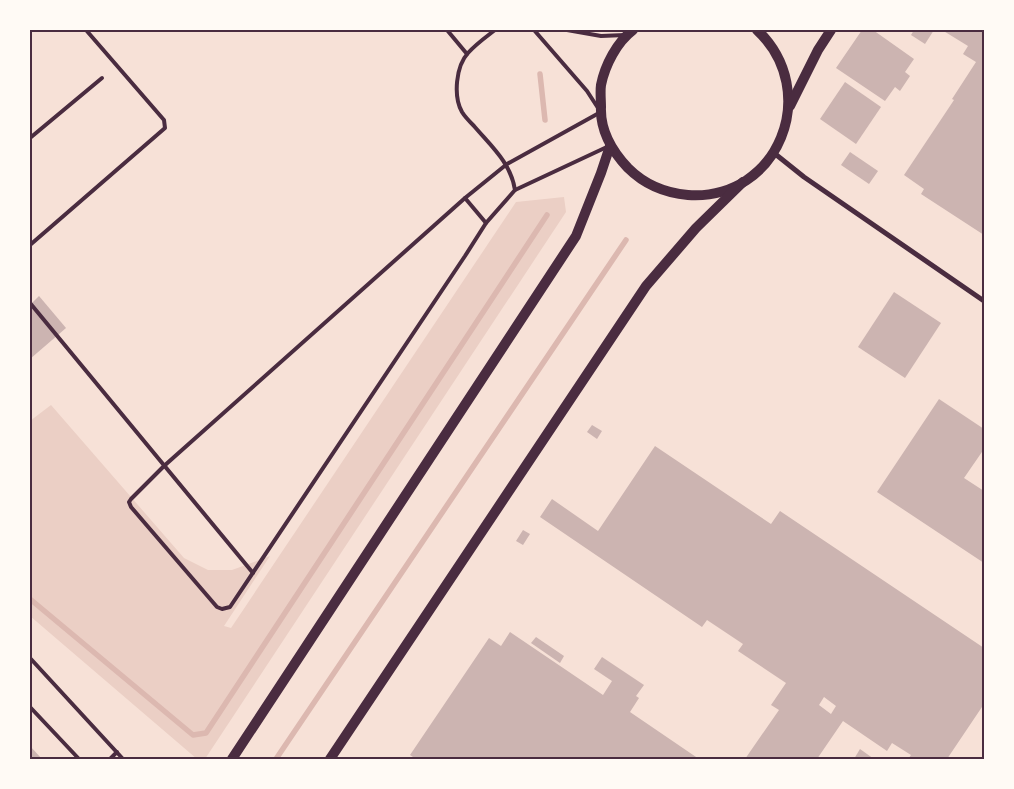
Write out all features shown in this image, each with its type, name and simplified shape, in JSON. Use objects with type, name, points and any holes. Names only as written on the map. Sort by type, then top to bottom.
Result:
[{"type":"main road","points":[[330,759],[646,286],[696,228],[743,182],[760,170],[774,153],[784,131],[789,107],[788,84],[781,61],[767,40],[757,30]]},
{"type":"main road","points":[[789,107],[818,50],[831,30]]},
{"type":"main road","points":[[630,32],[610,58],[601,85],[600,112],[610,146],[619,159],[635,175],[655,188],[677,194],[700,196],[722,192],[743,182]]},
{"type":"main road","points":[[232,759],[576,236],[602,173],[610,146]]},
{"type":"street","points":[[774,153],[804,177],[984,301]]},
{"type":"lane","points":[[30,246],[163,132],[165,128],[164,120],[86,30]]},
{"type":"lane","points":[[447,30],[468,54]]},
{"type":"lane","points":[[451,34],[456,30]]},
{"type":"lane","points":[[495,30],[468,54],[461,65],[457,90],[462,111],[507,164],[516,190]]},
{"type":"lane","points":[[534,30],[586,91],[600,112],[507,164],[464,198],[164,466],[129,502],[131,507],[217,607],[222,609],[230,607],[486,223],[516,190],[610,146]]},
{"type":"lane","points":[[567,30],[601,36],[630,32]]},
{"type":"lane","points":[[30,138],[102,78]]},
{"type":"lane","points":[[464,198],[486,223]]},
{"type":"lane","points":[[30,303],[253,573]]},
{"type":"lane","points":[[30,658],[123,759]]},
{"type":"lane","points":[[30,707],[79,759]]},
{"type":"lane","points":[[110,759],[117,752]]},
{"type":"shaded area","points":[[564,197],[566,212],[205,759],[197,759],[30,616],[30,421],[51,405],[184,558],[208,570],[232,570],[270,556],[224,626],[231,628],[516,202]]},
{"type":"building","points":[[862,30],[873,30],[914,59],[905,72],[910,76],[900,91],[895,87],[885,101],[836,68]]},
{"type":"building","points":[[914,30],[934,30],[925,44],[911,35]]},
{"type":"building","points":[[942,30],[984,30],[984,235],[921,194],[924,189],[904,175],[954,100],[952,99],[976,62],[963,54],[968,46]]},
{"type":"building","points":[[845,82],[881,107],[856,144],[820,119]]},
{"type":"building","points":[[850,152],[878,171],[869,184],[841,165]]},
{"type":"building","points":[[894,292],[941,323],[905,378],[858,347]]},
{"type":"building","points":[[39,296],[66,328],[30,359],[30,305]]},
{"type":"building","points":[[939,399],[984,429],[984,449],[964,478],[984,491],[984,563],[877,492]]},
{"type":"building","points":[[592,425],[602,431],[597,439],[587,432]]},
{"type":"building","points":[[655,446],[771,524],[780,511],[984,648],[984,704],[947,759],[908,759],[911,755],[892,743],[887,751],[843,721],[817,759],[745,759],[779,710],[771,705],[786,683],[738,651],[743,644],[707,620],[702,627],[540,517],[552,499],[598,531]],"holes":[[[824,697],[836,706],[831,714],[819,705]]]},
{"type":"building","points":[[523,530],[530,534],[523,545],[516,541]]},
{"type":"building","points":[[510,632],[603,695],[612,681],[594,669],[602,657],[644,685],[636,696],[639,698],[630,712],[699,759],[416,759],[410,755],[489,638],[501,646]]},
{"type":"building","points":[[536,637],[564,656],[560,663],[531,643]]},
{"type":"building","points":[[30,746],[42,759],[30,759]]},
{"type":"building","points":[[860,749],[874,759],[854,759]]},
{"type":"waterway","points":[[540,74],[545,120]]},
{"type":"waterway","points":[[30,599],[193,735],[206,733],[547,215]]},
{"type":"waterway","points":[[276,759],[626,240]]}]
